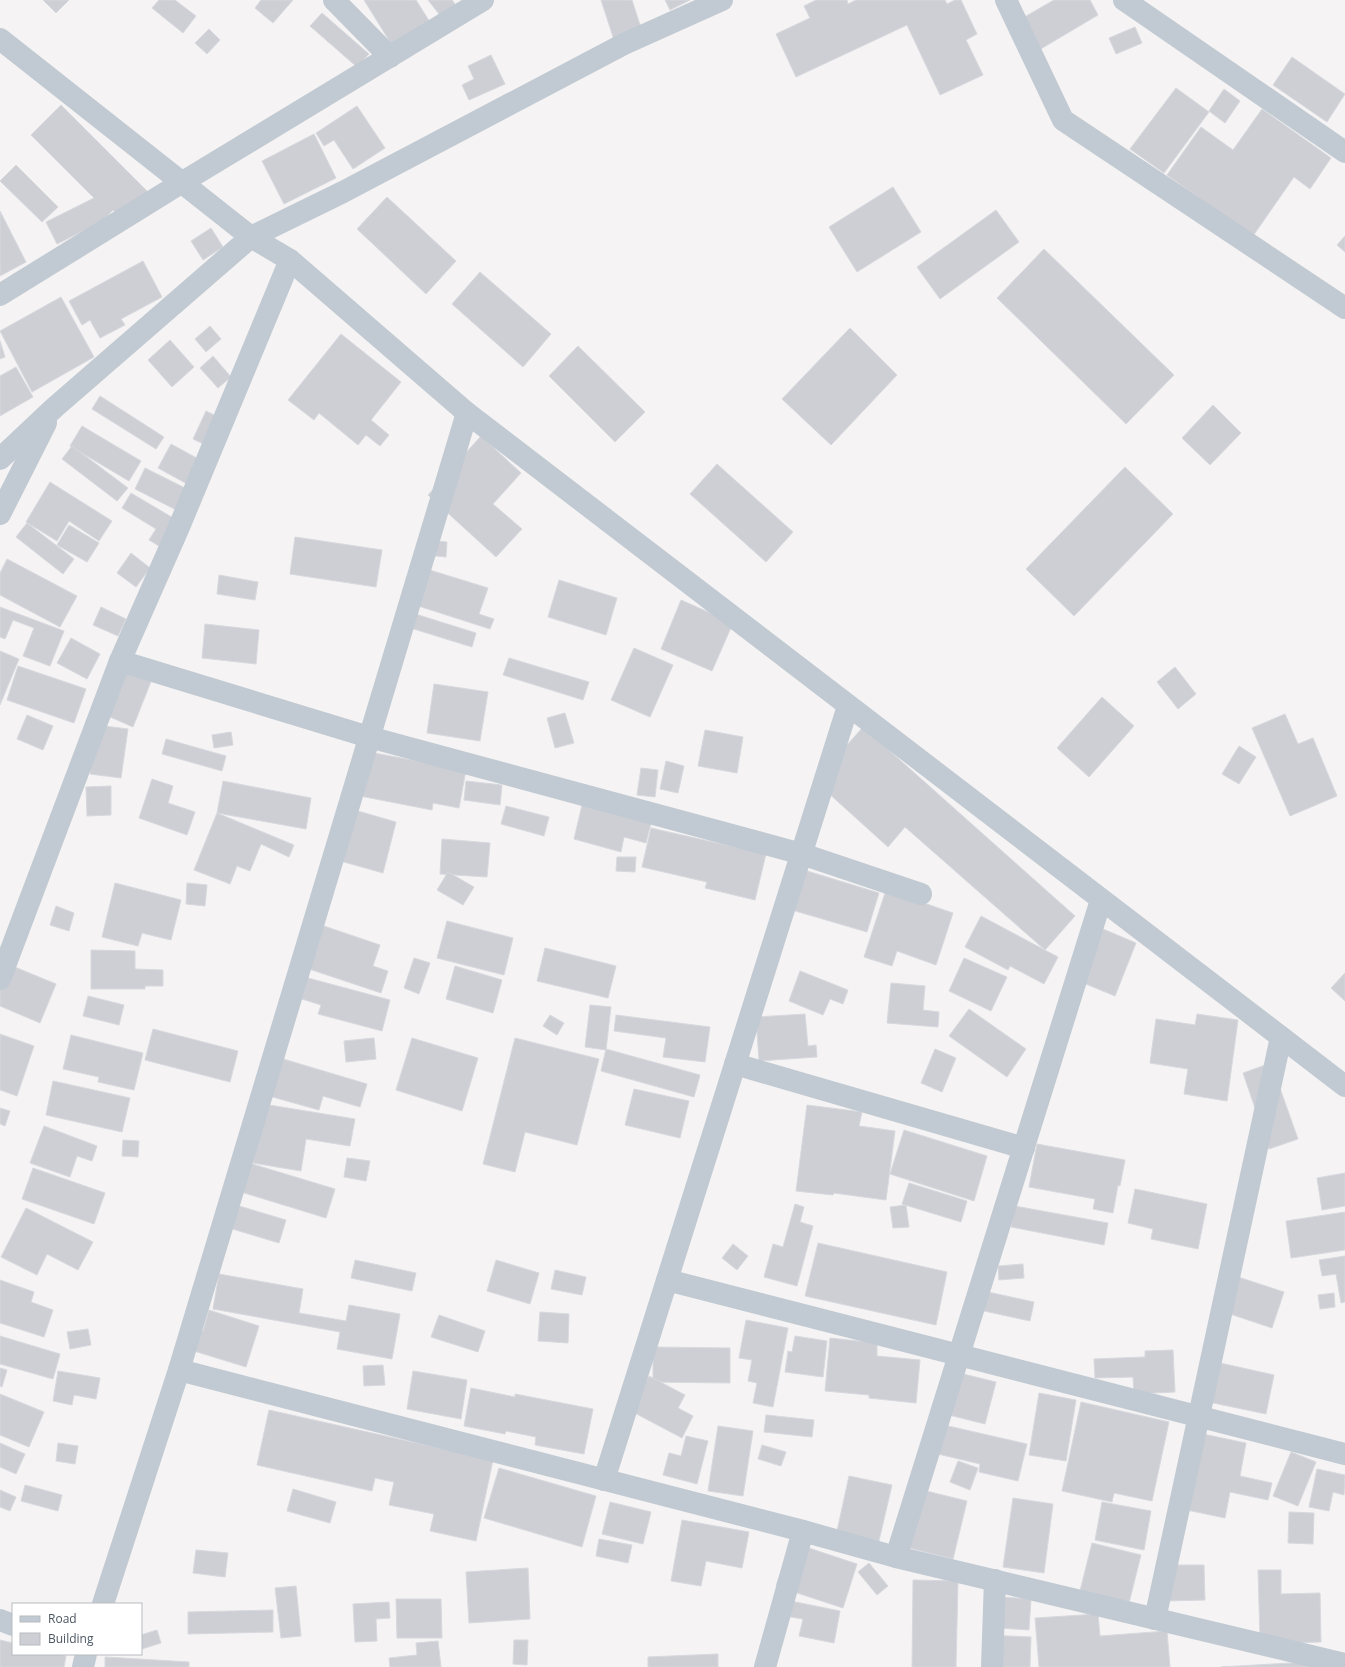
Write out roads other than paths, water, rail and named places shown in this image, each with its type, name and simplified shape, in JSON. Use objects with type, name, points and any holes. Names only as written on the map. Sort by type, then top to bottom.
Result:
[{"type":"street","points":[[334,0],[390,57]]},
{"type":"street","points":[[0,295],[181,183],[483,0]]},
{"type":"street","points":[[0,459],[54,408],[251,237],[343,192],[624,44],[722,0]]},
{"type":"street","points":[[1006,0],[1063,120],[1345,308]]},
{"type":"street","points":[[1124,0],[1345,152]]},
{"type":"street","points":[[0,39],[251,237],[290,260],[467,413],[1345,1086]]},
{"type":"street","points":[[0,979],[120,661],[179,527],[290,260]]},
{"type":"street","points":[[0,514],[54,408]]},
{"type":"street","points":[[103,1603],[179,1370],[467,413]]},
{"type":"street","points":[[120,661],[369,738],[802,854],[921,894]]},
{"type":"street","points":[[604,1480],[848,706]]},
{"type":"street","points":[[896,1557],[1101,900]]},
{"type":"street","points":[[1156,1619],[1281,1037]]},
{"type":"street","points":[[735,1064],[1024,1148]]},
{"type":"street","points":[[667,1280],[1345,1454]]},
{"type":"street","points":[[179,1370],[803,1530],[896,1557],[1345,1664]]},
{"type":"street","points":[[765,1667],[803,1530]]},
{"type":"street","points":[[992,1667],[995,1580]]},
{"type":"street","points":[[0,1620],[12,1625]]}]
